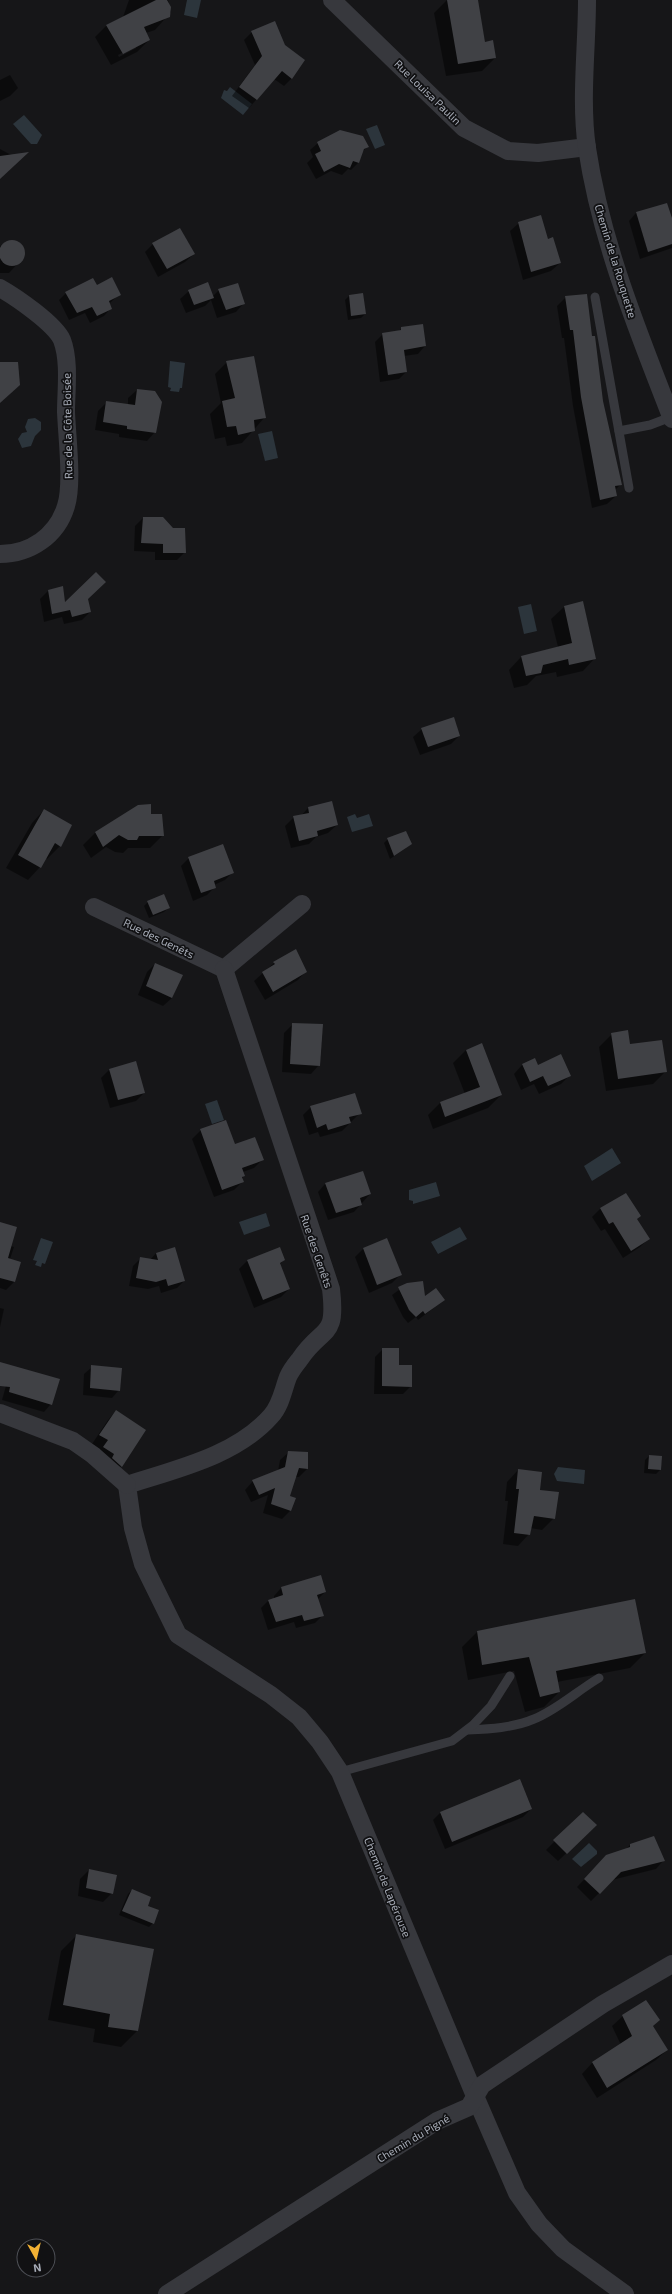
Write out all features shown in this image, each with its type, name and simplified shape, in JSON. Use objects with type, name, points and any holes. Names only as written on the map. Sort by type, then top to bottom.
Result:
[{"type":"street","name":"Rue Louisa Paulin","points":[[332,0],[464,128],[508,151],[538,153],[587,147]]},
{"type":"street","name":"Chemin de la Rouquette","points":[[587,0],[585,104],[587,147],[600,214],[637,328],[672,418]]},
{"type":"street","name":"Rue de la Côte Boisée","points":[[0,288],[37,312],[62,339],[65,364],[68,483],[66,505],[57,526],[33,547],[14,554],[0,554]]},
{"type":"street","points":[[224,969],[302,904]]},
{"type":"street","name":"Rue des Genêts","points":[[94,907],[224,969],[331,1289],[334,1312],[332,1323],[302,1356],[289,1375],[281,1399],[272,1415],[255,1431],[224,1450],[182,1468],[127,1484]]},
{"type":"street","points":[[0,1413],[73,1441],[93,1455],[127,1484]]},
{"type":"street","name":"Chemin de Lapérouse","points":[[127,1484],[128,1504],[143,1564],[178,1635],[271,1695],[299,1718],[320,1742],[340,1772],[517,2193],[527,2209],[563,2249],[625,2294]]},
{"type":"street","name":"Chemin du Pigné","points":[[167,2294],[438,2121],[470,2107],[482,2085],[603,2004],[672,1964]]},
{"type":"lane","points":[[596,297],[629,488]]},
{"type":"lane","points":[[619,431],[650,425],[672,418]]},
{"type":"lane","points":[[340,1772],[452,1741],[467,1730],[491,1706],[510,1676]]},
{"type":"lane","points":[[467,1730],[494,1729],[533,1720],[560,1705],[598,1678]]},
{"type":"shaded area","points":[[187,0],[201,0],[197,18],[184,15]]},
{"type":"shaded area","points":[[230,87],[252,104],[243,115],[221,98],[224,90],[227,91]]},
{"type":"shaded area","points":[[24,115],[42,135],[37,144],[31,144],[13,124]]},
{"type":"shaded area","points":[[377,125],[385,145],[375,149],[366,129]]},
{"type":"shaded area","points":[[170,361],[185,363],[182,388],[180,388],[179,392],[170,391],[171,388],[168,387]]},
{"type":"shaded area","points":[[35,418],[41,422],[41,430],[35,436],[31,446],[22,448],[18,439],[22,433],[27,432],[25,427],[28,419]]},
{"type":"shaded area","points":[[272,431],[278,458],[265,461],[258,434]]},
{"type":"shaded area","points":[[531,604],[537,631],[524,634],[518,607]]},
{"type":"shaded area","points":[[355,814],[357,818],[369,814],[373,826],[352,832],[347,817]]},
{"type":"shaded area","points":[[217,1100],[224,1120],[212,1124],[205,1104]]},
{"type":"shaded area","points":[[612,1148],[621,1163],[592,1181],[584,1166]]},
{"type":"shaded area","points":[[436,1182],[440,1196],[413,1204],[413,1201],[409,1200],[409,1190]]},
{"type":"shaded area","points":[[266,1213],[270,1226],[244,1235],[239,1222]]},
{"type":"shaded area","points":[[460,1227],[467,1239],[438,1254],[431,1242]]},
{"type":"shaded area","points":[[41,1238],[53,1242],[45,1264],[42,1263],[41,1267],[35,1265],[37,1261],[33,1260]]},
{"type":"shaded area","points":[[558,1467],[585,1470],[584,1484],[557,1481],[554,1474]]},
{"type":"shaded area","points":[[589,1843],[597,1851],[597,1854],[581,1867],[572,1859]]},
{"type":"building","points":[[156,0],[167,0],[171,7],[170,17],[144,27],[150,40],[123,54],[106,25]]},
{"type":"building","points":[[447,0],[478,0],[485,42],[493,40],[496,58],[458,64]]},
{"type":"building","points":[[275,21],[285,45],[305,60],[292,79],[282,71],[257,100],[239,87],[262,56],[251,31]]},
{"type":"building","points":[[340,130],[363,136],[369,147],[364,149],[359,163],[353,161],[350,168],[339,164],[324,172],[315,154],[321,151],[317,142]]},
{"type":"building","points":[[29,152],[0,179],[0,156]]},
{"type":"building","points":[[667,203],[672,218],[672,244],[648,252],[636,212]]},
{"type":"building","points":[[541,215],[548,239],[553,237],[561,263],[531,272],[518,222]]},
{"type":"building","points":[[180,228],[195,254],[167,269],[152,243]]},
{"type":"building","points":[[12,240],[21,244],[25,253],[21,262],[12,266],[3,262],[-1,253],[3,244]]},
{"type":"building","points":[[112,277],[121,295],[109,301],[112,309],[97,316],[92,307],[77,313],[65,292],[93,278],[97,285]]},
{"type":"building","points":[[208,282],[214,298],[194,305],[188,290]]},
{"type":"building","points":[[238,283],[245,304],[226,310],[218,289]]},
{"type":"building","points":[[363,293],[366,314],[351,316],[349,295]]},
{"type":"building","points":[[587,294],[592,336],[595,336],[603,401],[622,485],[615,486],[617,496],[600,500],[581,397],[573,330],[570,330],[565,296]]},
{"type":"building","points":[[423,324],[426,346],[404,350],[407,372],[388,375],[382,333],[401,330],[401,327]]},
{"type":"building","points":[[254,356],[266,418],[254,420],[255,431],[238,435],[236,426],[227,427],[222,401],[235,398],[226,361]]},
{"type":"building","points":[[0,362],[18,362],[20,385],[0,403]]},
{"type":"building","points":[[137,389],[155,391],[162,402],[156,433],[127,429],[127,426],[103,422],[106,401],[135,405]]},
{"type":"building","points":[[143,517],[163,517],[173,528],[185,528],[186,553],[163,553],[163,544],[141,543]]},
{"type":"building","points":[[96,572],[106,582],[88,599],[91,612],[72,617],[70,610],[52,614],[48,590],[63,586],[65,602]]},
{"type":"building","points":[[583,601],[596,659],[569,665],[568,659],[543,665],[541,673],[526,676],[521,656],[572,643],[564,606]]},
{"type":"building","points":[[454,717],[460,736],[428,747],[421,728]]},
{"type":"building","points":[[332,801],[338,825],[317,831],[318,836],[299,841],[293,816],[309,813],[308,807]]},
{"type":"building","points":[[151,804],[151,814],[162,814],[164,836],[139,836],[137,840],[128,840],[119,835],[103,847],[95,832],[138,805]]},
{"type":"building","points":[[44,809],[72,825],[61,847],[55,843],[41,868],[18,855]]},
{"type":"building","points":[[406,831],[412,844],[394,856],[387,838]]},
{"type":"building","points":[[223,844],[234,873],[214,881],[216,888],[201,893],[188,857]]},
{"type":"building","points":[[164,894],[170,908],[153,915],[147,901]]},
{"type":"building","points":[[296,949],[307,972],[273,992],[262,972],[275,964],[273,962]]},
{"type":"building","points":[[155,963],[183,975],[172,998],[146,986]]},
{"type":"building","points":[[292,1023],[323,1024],[320,1066],[290,1064]]},
{"type":"building","points":[[628,1030],[630,1044],[662,1040],[667,1072],[618,1079],[611,1033]]},
{"type":"building","points":[[482,1043],[502,1095],[445,1117],[440,1102],[480,1087],[466,1050]]},
{"type":"building","points":[[561,1054],[571,1076],[548,1086],[543,1076],[530,1082],[522,1064],[535,1058],[538,1065]]},
{"type":"building","points":[[136,1061],[145,1093],[118,1100],[109,1069]]},
{"type":"building","points":[[355,1093],[362,1114],[349,1117],[351,1123],[328,1130],[326,1124],[317,1128],[310,1106]]},
{"type":"building","points":[[226,1120],[235,1144],[255,1137],[264,1160],[242,1168],[245,1176],[242,1177],[244,1182],[222,1190],[200,1129]]},
{"type":"building","points":[[363,1171],[371,1194],[360,1198],[362,1205],[336,1213],[325,1183]]},
{"type":"building","points":[[626,1193],[641,1216],[637,1219],[650,1239],[631,1251],[613,1222],[609,1224],[600,1208]]},
{"type":"building","points":[[0,1222],[17,1227],[8,1258],[21,1262],[15,1282],[0,1278]]},
{"type":"building","points":[[387,1238],[402,1275],[377,1285],[363,1248]]},
{"type":"building","points":[[175,1247],[185,1281],[168,1286],[166,1279],[156,1282],[136,1278],[140,1257],[158,1260],[156,1253]]},
{"type":"building","points":[[280,1247],[285,1260],[280,1263],[290,1289],[263,1300],[247,1260]]},
{"type":"building","points":[[423,1281],[425,1296],[436,1288],[445,1300],[425,1314],[423,1311],[416,1317],[409,1310],[398,1287],[407,1283]]},
{"type":"building","points":[[382,1348],[399,1348],[399,1365],[412,1365],[412,1387],[382,1386]]},
{"type":"building","points":[[0,1362],[60,1379],[52,1405],[9,1392],[10,1387],[0,1386]]},
{"type":"building","points":[[91,1365],[122,1368],[120,1391],[90,1388]]},
{"type":"building","points":[[116,1410],[146,1430],[122,1467],[112,1458],[114,1454],[103,1447],[108,1440],[99,1435]]},
{"type":"building","points":[[288,1451],[308,1452],[308,1469],[299,1468],[290,1496],[296,1498],[291,1511],[271,1504],[275,1488],[259,1495],[252,1480],[285,1467]]},
{"type":"building","points":[[649,1455],[662,1456],[661,1470],[648,1469]]},
{"type":"building","points":[[518,1469],[542,1472],[540,1490],[559,1492],[555,1519],[534,1516],[530,1535],[514,1533],[519,1489],[516,1489]]},
{"type":"building","points":[[321,1575],[326,1592],[317,1595],[324,1616],[304,1621],[302,1615],[276,1622],[268,1600],[283,1595],[281,1587]]},
{"type":"building","points":[[635,1599],[646,1653],[556,1671],[560,1692],[540,1697],[529,1657],[482,1665],[477,1631]]},
{"type":"building","points":[[520,1779],[532,1809],[452,1842],[440,1812]]},
{"type":"building","points":[[583,1812],[597,1825],[567,1854],[553,1840]]},
{"type":"building","points":[[654,1836],[665,1861],[621,1872],[600,1894],[584,1879],[606,1855],[630,1847],[630,1844]]},
{"type":"building","points":[[89,1869],[117,1875],[113,1894],[86,1888]]},
{"type":"building","points":[[132,1889],[151,1897],[148,1906],[159,1910],[154,1924],[122,1911]]},
{"type":"building","points":[[76,1934],[154,1949],[138,2031],[108,2027],[110,2014],[63,2005]]},
{"type":"building","points":[[646,2000],[660,2020],[653,2026],[668,2050],[607,2088],[592,2062],[632,2036],[622,2015]]}]
